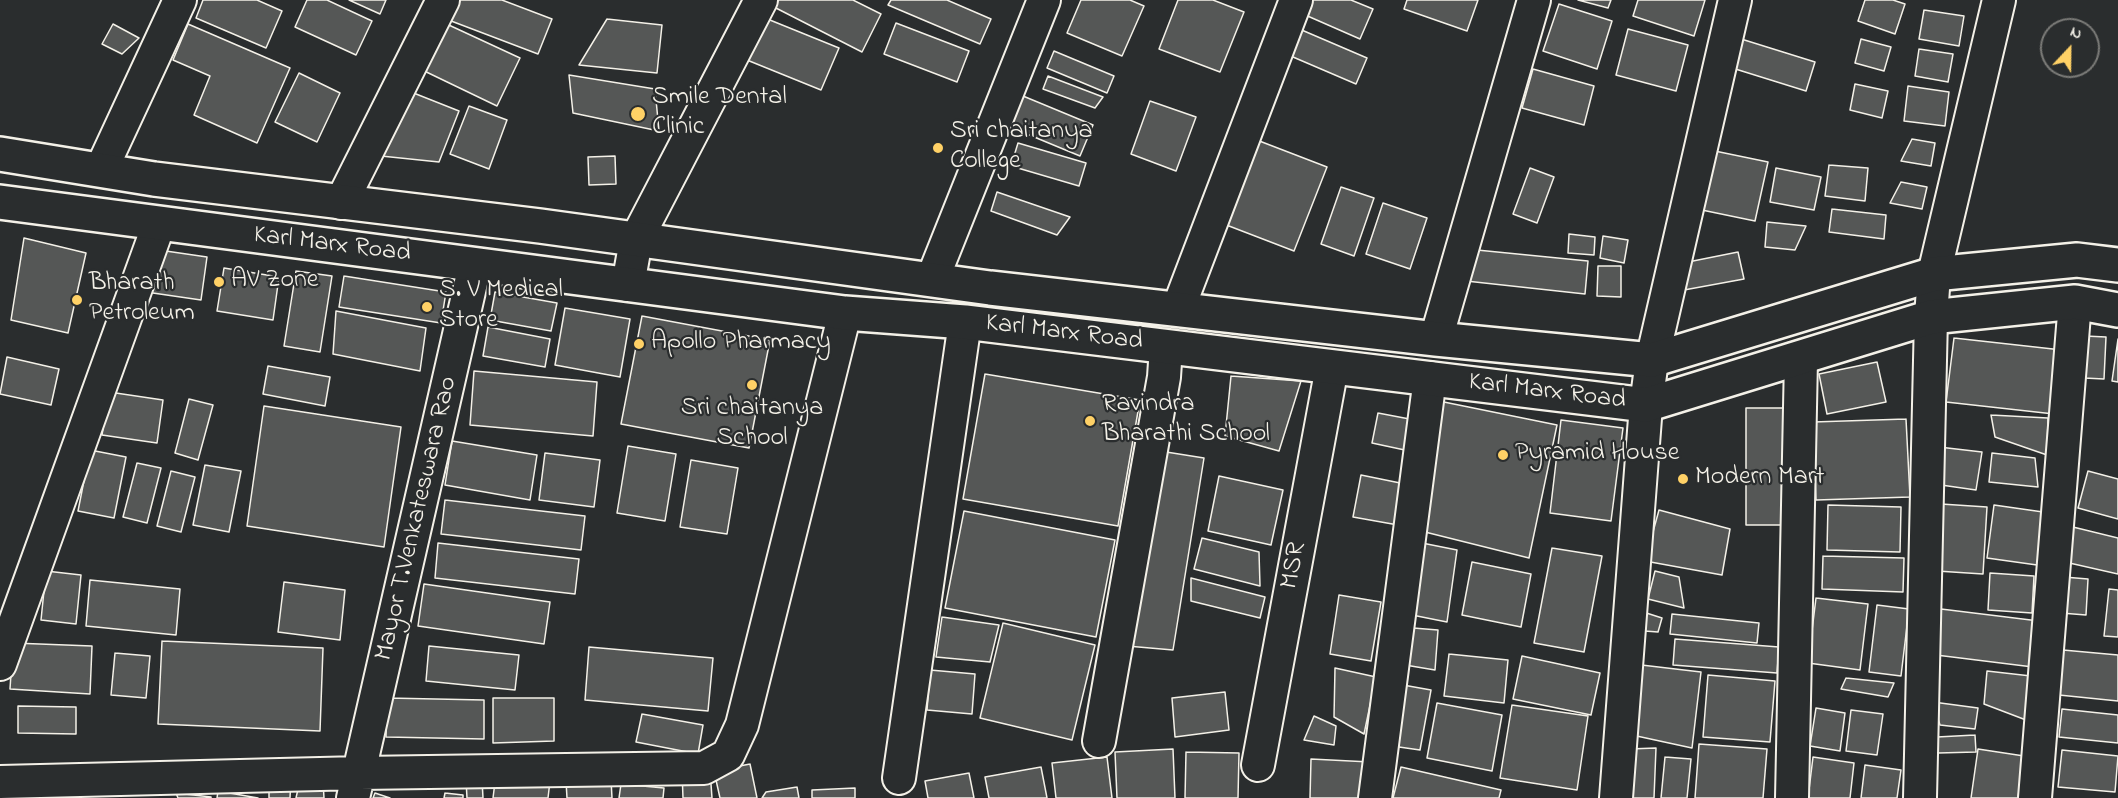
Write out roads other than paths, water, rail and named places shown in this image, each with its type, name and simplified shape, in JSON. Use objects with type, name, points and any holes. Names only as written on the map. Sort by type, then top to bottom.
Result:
[{"type":"main road","name":"Karl Marx Road","points":[[0,154],[341,203],[932,280],[1436,339],[1652,360],[1934,274],[2077,260],[2118,265]]},
{"type":"main road","name":"Karl Marx Road","points":[[0,202],[845,313],[965,322],[1646,405],[1801,359],[1930,316],[2075,302],[2118,310]]},
{"type":"street","points":[[100,170],[180,0]]},
{"type":"street","points":[[341,203],[443,0]]},
{"type":"street","points":[[628,285],[636,240],[761,0]]},
{"type":"street","points":[[932,280],[1044,0]]},
{"type":"street","points":[[1178,309],[1296,0]]},
{"type":"street","points":[[1436,339],[1534,0]]},
{"type":"street","points":[[1616,798],[1646,405],[1652,360],[1735,0]]},
{"type":"street","points":[[1920,798],[1930,316],[1934,274],[1999,0]]},
{"type":"street","points":[[0,664],[159,224]]},
{"type":"street","name":"Mayor T.Venkateswara Rao","points":[[357,785],[476,265]]},
{"type":"street","points":[[2035,798],[2075,302]]},
{"type":"street","points":[[0,782],[357,785],[704,768],[728,755],[742,725],[845,313]]},
{"type":"street","points":[[899,778],[965,322]]},
{"type":"street","points":[[1099,741],[1164,377],[1166,347]]},
{"type":"street","points":[[1791,798],[1801,359]]},
{"type":"street","name":"MSR","points":[[1258,765],[1332,367]]},
{"type":"street","points":[[1375,798],[1430,378]]},
{"type":"place","name":"Smile Dental Clinic","points":[[638,114]]},
{"type":"place","name":"Sri chaitanya College","points":[[938,148]]},
{"type":"place","name":"AV Zone","points":[[219,282]]},
{"type":"place","name":"Bharath Petroleum","points":[[77,300]]},
{"type":"place","name":"S. V Medical Store","points":[[427,307]]},
{"type":"place","name":"Apollo Pharmacy","points":[[639,344]]},
{"type":"place","name":"Sri chaitanya School","points":[[752,385]]},
{"type":"place","name":"Ravindra Bharathi School","points":[[1090,421]]},
{"type":"place","name":"Pyramid House","points":[[1503,455]]},
{"type":"place","name":"Modern Mart","points":[[1683,479]]}]
